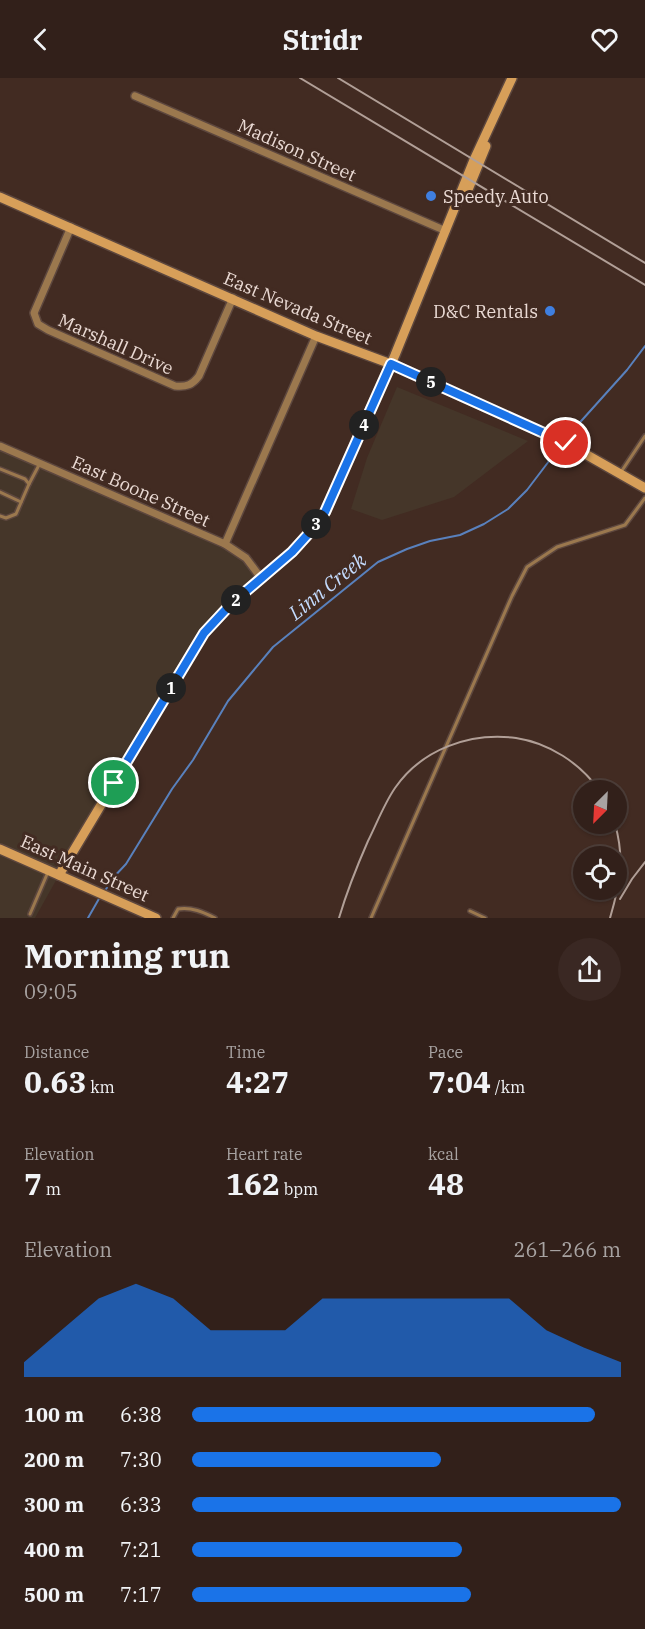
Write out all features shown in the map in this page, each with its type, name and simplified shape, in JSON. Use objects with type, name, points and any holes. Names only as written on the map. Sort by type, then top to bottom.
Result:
[{"type":"main road","points":[[63,877],[204,633],[231,604],[292,552],[325,512],[391,364],[446,231],[449,218],[512,78]]},
{"type":"main road","name":"East Nevada Street","points":[[0,197],[316,336],[391,364],[522,423],[566,443],[645,488]]},
{"type":"main road","name":"East Main Street","points":[[0,849],[156,918]]},
{"type":"street","name":"Madison Street","points":[[135,96],[446,231]]},
{"type":"street","name":"Marshall Drive","points":[[70,227],[34,313],[38,324],[90,349],[175,386],[184,387],[193,384],[199,376],[233,298]]},
{"type":"street","points":[[225,544],[316,336]]},
{"type":"street","name":"East Boone Street","points":[[0,446],[225,544],[246,558],[261,578]]},
{"type":"lane","points":[[619,474],[645,436]]},
{"type":"lane","points":[[0,516],[6,518],[16,514],[39,463]]},
{"type":"lane","points":[[0,469],[25,479],[29,484]]},
{"type":"lane","points":[[0,492],[21,502]]},
{"type":"lane","points":[[371,918],[512,596],[527,567],[557,547],[625,525],[645,498]]},
{"type":"lane","points":[[30,914],[49,870]]},
{"type":"lane","points":[[173,918],[178,909],[188,908],[215,918]]},
{"type":"lane","points":[[470,911],[484,918]]},
{"type":"shaded area","points":[[397,387],[528,441],[454,497],[382,520],[351,509],[367,458]]},
{"type":"shaded area","points":[[0,446],[225,544],[246,558],[261,578],[204,633],[35,918],[0,918]]},
{"type":"waterway","name":"Linn Creek","points":[[565,439],[627,370],[645,346]]},
{"type":"waterway","name":"Linn Creek","points":[[104,893],[111,880],[126,864],[228,701],[273,647],[378,562],[430,541],[460,535],[508,509],[527,490],[562,444]]},
{"type":"waterway","name":"Linn Creek","points":[[88,918],[100,897]]},
{"type":"railway","points":[[300,78],[645,285]]},
{"type":"railway","points":[[338,78],[645,263]]},
{"type":"railway","points":[[339,918],[360,860],[387,800],[406,774],[433,753],[448,746],[481,738],[516,738],[540,744],[563,756],[591,780]]},
{"type":"railway","points":[[610,918],[620,871],[617,834]]},
{"type":"railway","points":[[627,887],[645,862]]},
{"type":"place","name":"Speedy Auto","points":[[431,196]]},
{"type":"place","name":"D&C Rentals","points":[[550,311]]},
{"type":"route","points":[[114,783],[204,633],[231,604],[292,552],[325,512],[391,364],[566,443]]}]
